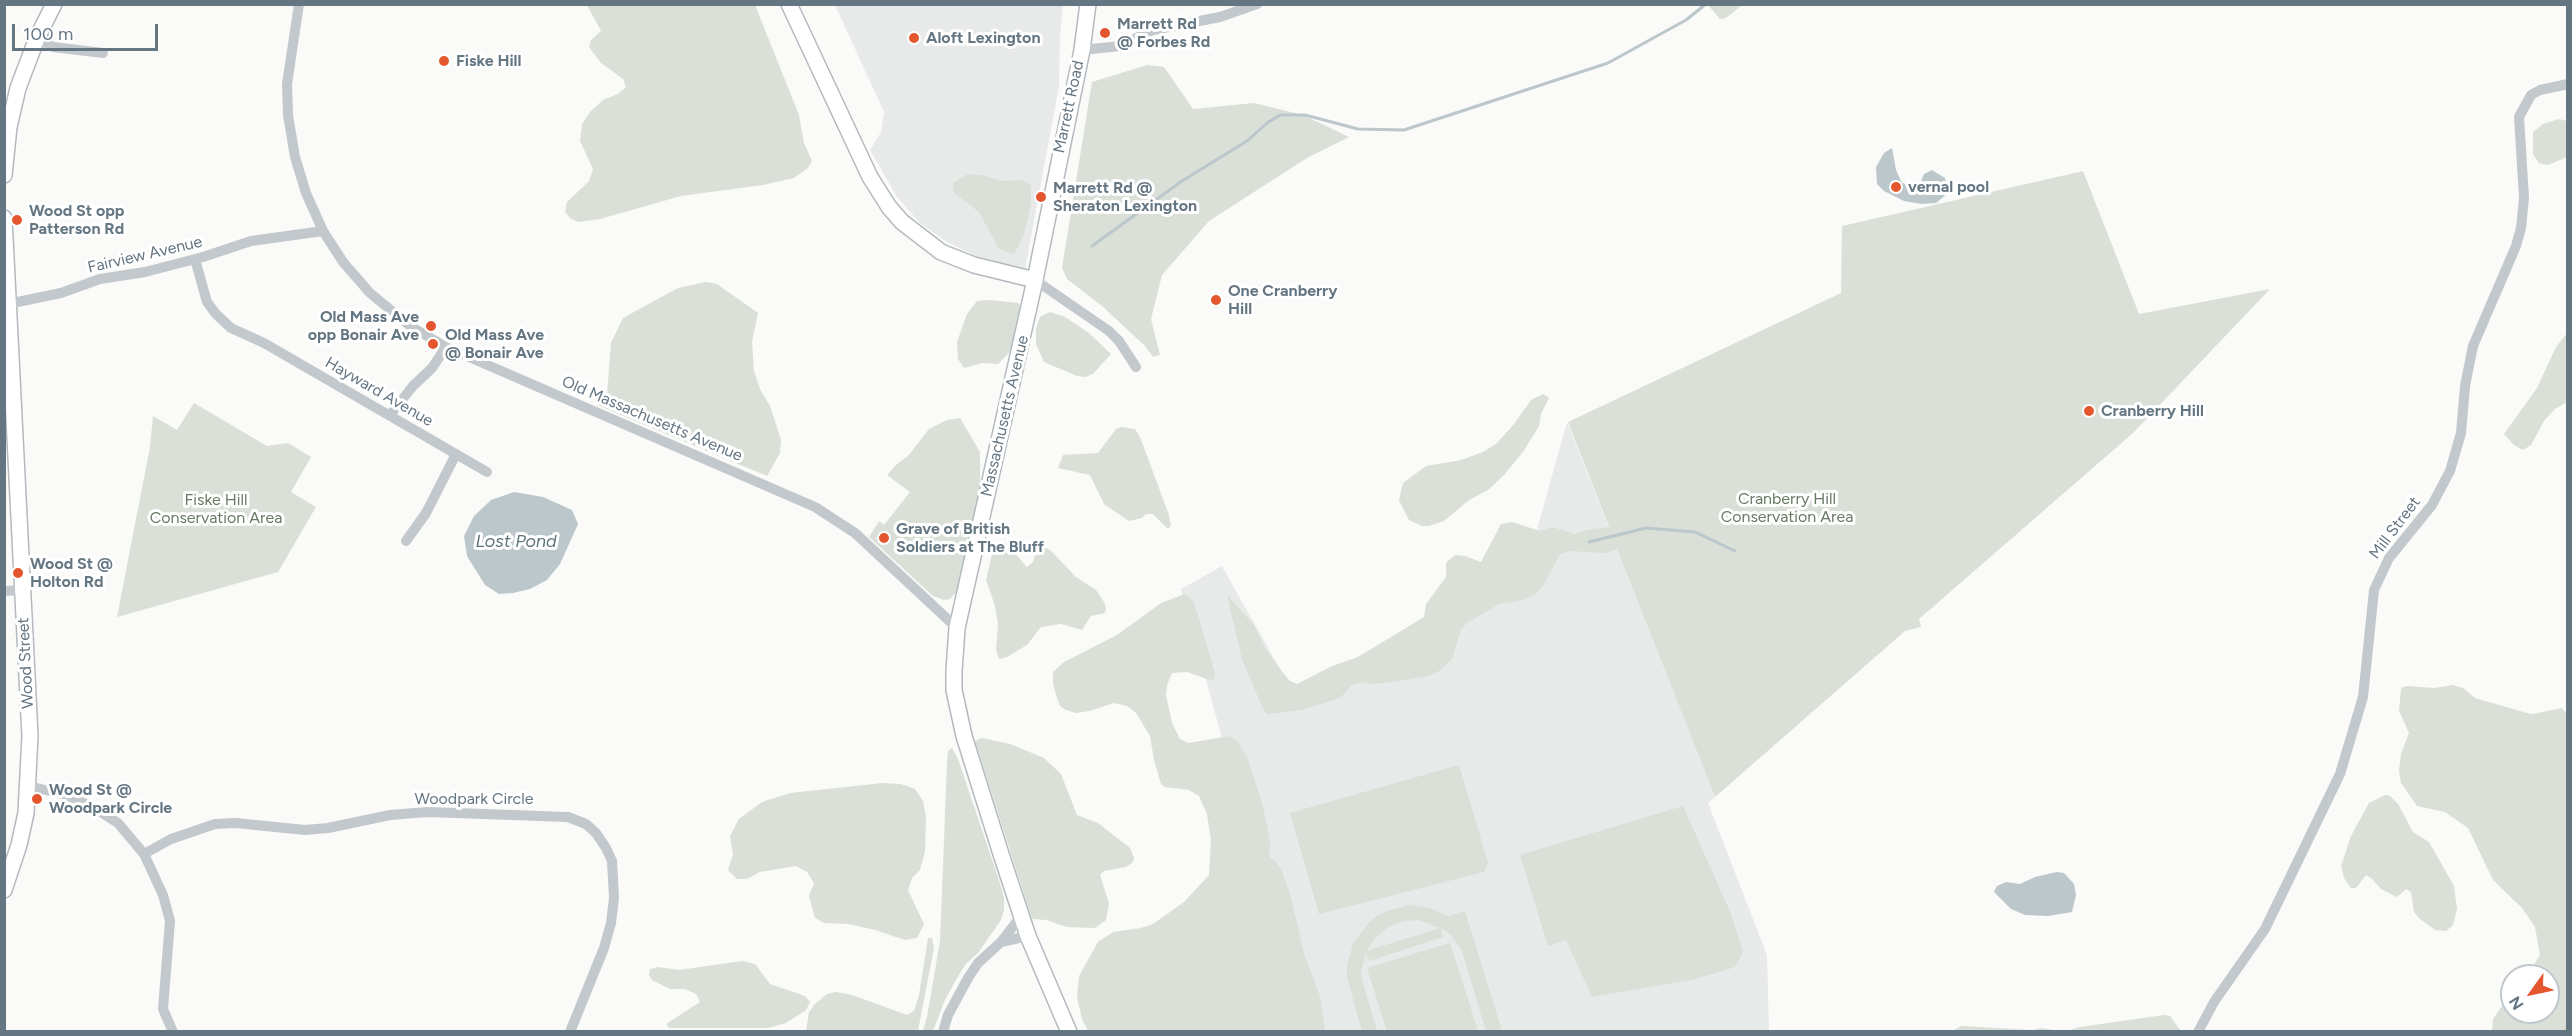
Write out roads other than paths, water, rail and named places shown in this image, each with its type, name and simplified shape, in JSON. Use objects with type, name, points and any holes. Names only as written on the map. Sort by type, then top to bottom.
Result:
[{"type":"main road","points":[[4,175],[12,107],[37,38],[54,4]]},
{"type":"main road","points":[[789,4],[870,177],[889,207],[902,222],[941,252],[974,265],[1035,280]]},
{"type":"main road","name":"Marrett Road","points":[[1035,280],[1082,50],[1088,4]]},
{"type":"main road","name":"Wood Street","points":[[4,218],[10,440],[23,590],[30,736],[26,813],[19,845],[4,890]]},
{"type":"main road","name":"Massachusetts Avenue","points":[[1035,280],[957,628],[954,690],[961,725],[1021,916],[1069,1032]]},
{"type":"street","name":"Old Massachusetts Avenue","points":[[299,4],[289,69],[289,122],[301,179],[323,231],[343,262],[370,293],[404,322],[446,347],[815,507],[855,533],[957,628]]},
{"type":"street","points":[[1082,50],[1120,46],[1153,30],[1220,18],[1257,4]]},
{"type":"street","points":[[37,38],[53,47],[103,53]]},
{"type":"street","name":"Mill Street","points":[[2198,1032],[2214,1002],[2265,929],[2340,774],[2363,697],[2374,590],[2389,558],[2432,505],[2450,471],[2461,433],[2465,386],[2473,346],[2516,246],[2521,228],[2524,198],[2519,117],[2531,95],[2540,90],[2568,84]]},
{"type":"street","name":"Fairview Avenue","points":[[8,304],[62,292],[100,279],[141,273],[255,240],[323,231]]},
{"type":"street","name":"Hayward Avenue","points":[[195,259],[207,302],[231,328],[258,340],[487,472]]},
{"type":"street","points":[[1035,280],[1109,331],[1119,341],[1136,367]]},
{"type":"street","points":[[390,416],[413,386],[432,368],[446,347]]},
{"type":"street","points":[[406,541],[426,513],[456,454]]},
{"type":"street","points":[[4,591],[23,590]]},
{"type":"street","points":[[28,786],[63,794],[93,807],[118,824],[144,854],[162,895],[170,921],[163,1009],[173,1032]]},
{"type":"street","name":"Woodpark Circle","points":[[144,854],[171,839],[215,824],[236,823],[305,830],[390,815],[428,812],[568,817],[586,824],[596,832],[612,861],[614,898],[611,923],[604,948],[570,1032]]},
{"type":"street","points":[[943,1032],[948,1015],[978,963],[1001,942],[1021,916]]},
{"type":"street","points":[[1001,942],[1028,936]]},
{"type":"water","points":[[1892,148],[1896,170],[1902,183],[1918,188],[1924,174],[1932,170],[1945,178],[1948,193],[1936,203],[1922,204],[1904,201],[1884,191],[1877,184],[1876,167],[1884,153]]},
{"type":"water","name":"Lost Pond","points":[[514,492],[543,497],[572,510],[578,524],[560,564],[547,580],[530,589],[499,594],[485,585],[467,556],[464,536],[474,516],[491,500]]},
{"type":"water","points":[[2057,872],[2064,873],[2074,884],[2076,895],[2072,912],[2048,916],[2025,915],[2011,909],[1994,892],[1997,886],[2006,882],[2020,884],[2035,877]]},
{"type":"waterway","points":[[1092,246],[1182,181],[1247,141],[1280,115],[1305,115],[1358,129],[1404,130],[1608,63],[1686,20],[1706,4]]},
{"type":"waterway","points":[[1589,542],[1646,528],[1695,532],[1735,551]]},
{"type":"place","name":"Marrett Rd @ Forbes Rd","points":[[1105,33]]},
{"type":"place","name":"Aloft Lexington","points":[[914,38]]},
{"type":"place","name":"Fiske Hill","points":[[444,61]]},
{"type":"place","name":"vernal pool","points":[[1896,187]]},
{"type":"place","name":"Marrett Rd @ Sheraton Lexington","points":[[1041,197]]},
{"type":"place","name":"Wood St opp Patterson Rd","points":[[17,220]]},
{"type":"place","name":"One Cranberry Hill","points":[[1216,300]]},
{"type":"place","name":"Old Mass Ave opp Bonair Ave","points":[[431,326]]},
{"type":"place","name":"Old Mass Ave @ Bonair Ave","points":[[433,344]]},
{"type":"place","name":"Cranberry Hill","points":[[2089,411]]},
{"type":"place","name":"Grave of British Soldiers at The Bluff","points":[[884,538]]},
{"type":"place","name":"Wood St @ Holton Rd","points":[[18,573]]},
{"type":"place","name":"Wood St @ Woodpark Circle","points":[[37,799]]},
{"type":"park label","name":"Cranberry Hill Conservation Area","points":[[1787,508]]},
{"type":"park label","name":"Fiske Hill Conservation Area","points":[[216,509]]}]
